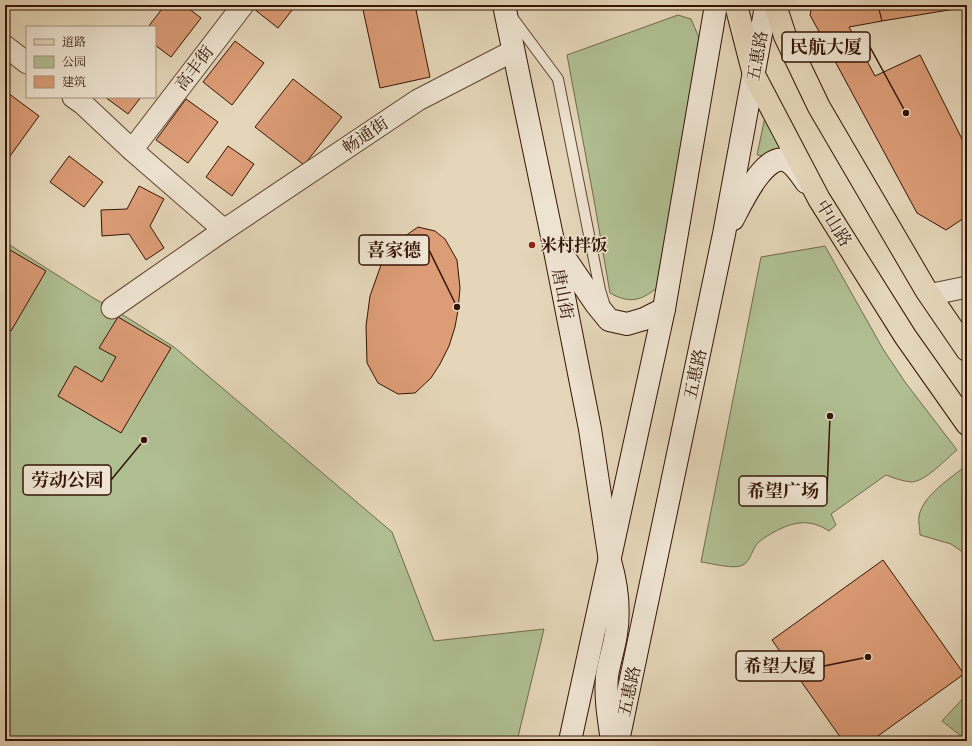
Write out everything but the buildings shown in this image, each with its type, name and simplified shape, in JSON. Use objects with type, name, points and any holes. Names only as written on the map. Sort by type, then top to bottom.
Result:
[{"type":"main road","points":[[570,741],[664,309],[716,5]]},
{"type":"main road","name":"中山路","points":[[736,5],[754,75],[818,199],[905,336],[967,424]]},
{"type":"main road","name":"五惠路","points":[[618,741],[724,234],[766,5]]},
{"type":"main road","points":[[775,5],[785,36],[819,107],[926,290],[967,350]]},
{"type":"main road","name":"唐山街","points":[[504,6],[590,429],[610,561]]},
{"type":"main road","points":[[724,234],[753,183],[764,168],[775,160],[786,160],[796,168],[818,199]]},
{"type":"main road","points":[[553,241],[596,304],[609,320],[627,324],[644,319],[664,309]]},
{"type":"main road","points":[[610,561],[616,580],[618,604],[616,634],[607,675],[606,695],[612,741]]},
{"type":"street","name":"高丰街","points":[[132,150],[242,5]]},
{"type":"street","points":[[5,46],[26,62]]},
{"type":"street","name":"畅通街","points":[[112,308],[224,230],[418,100],[513,51]]},
{"type":"street","points":[[74,98],[224,230]]},
{"type":"street","points":[[926,290],[934,294],[967,287]]},
{"type":"lane","points":[[504,6],[558,79],[600,290],[609,320]]},
{"type":"green space","points":[[678,15],[691,19],[700,40],[658,287],[641,298],[629,300],[610,293],[567,55]]},
{"type":"green space","points":[[766,112],[788,149],[767,156],[757,155]]},
{"type":"green space","points":[[5,242],[174,347],[392,532],[434,641],[544,629],[517,741],[5,741]]},
{"type":"green space","points":[[825,246],[883,349],[905,382],[957,450],[929,474],[917,481],[904,481],[886,475],[831,514],[836,525],[829,531],[815,524],[794,524],[768,535],[757,545],[748,561],[743,565],[728,567],[701,562],[761,257]]},
{"type":"green space","points":[[967,465],[967,555],[951,544],[920,535],[919,516],[926,501],[932,494]]},
{"type":"green space","points":[[967,694],[967,741],[963,741],[960,735],[942,721]]},
{"type":"place","name":"民航大厦","points":[[906,113]]},
{"type":"place","name":"米村拌饭","points":[[532,245]]},
{"type":"place","name":"喜家德","points":[[457,307]]},
{"type":"place","name":"希望广场","points":[[830,416]]},
{"type":"place","name":"劳动公园","points":[[144,440]]},
{"type":"place","name":"希望大厦","points":[[868,657]]}]
